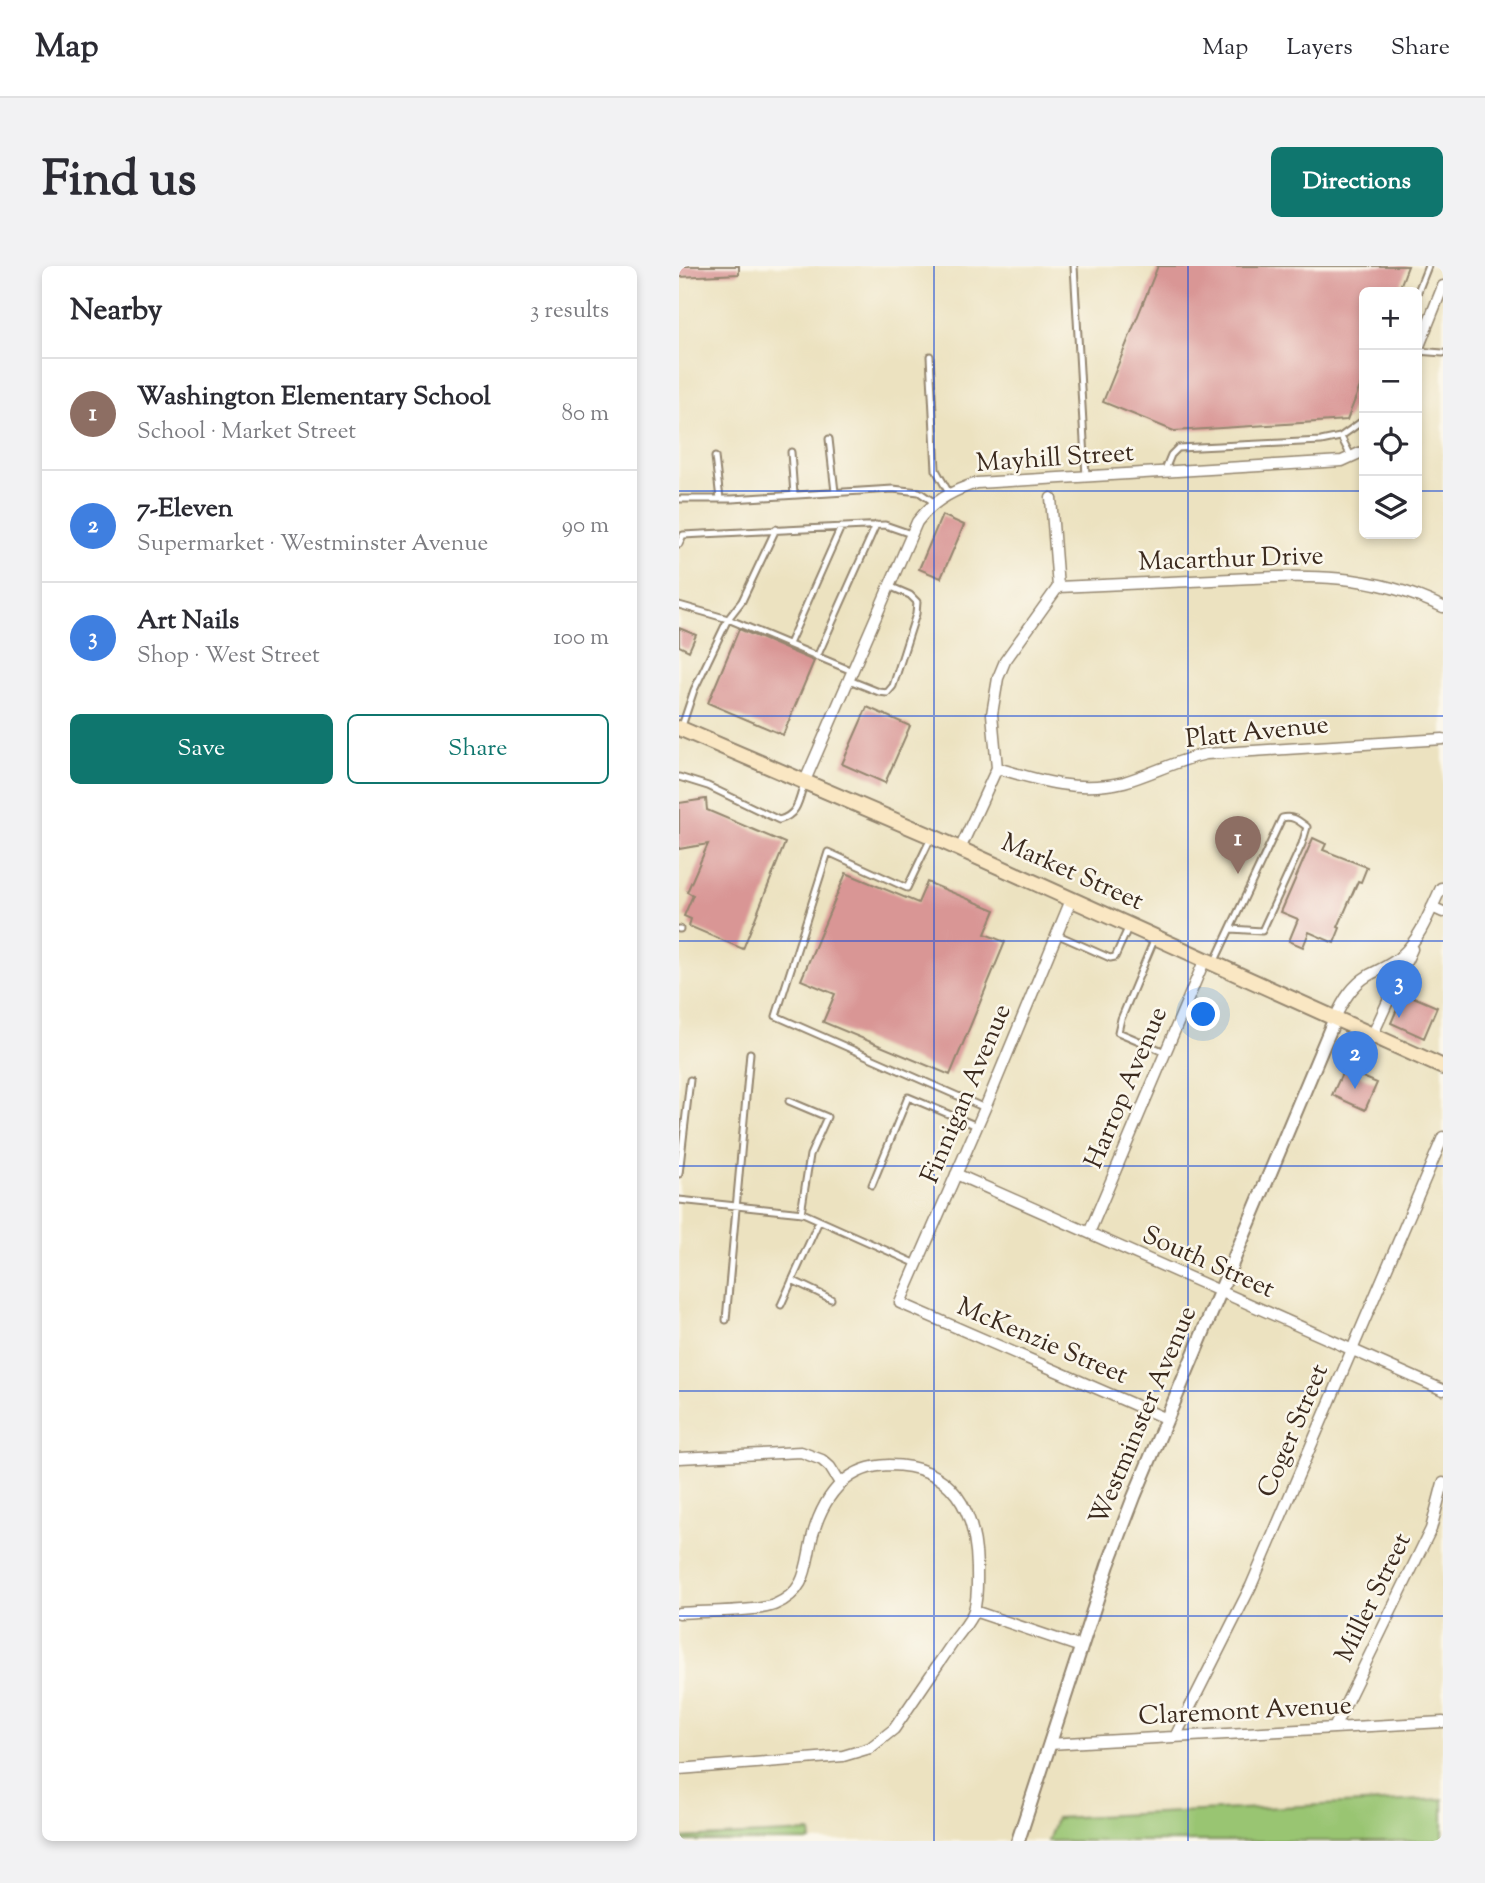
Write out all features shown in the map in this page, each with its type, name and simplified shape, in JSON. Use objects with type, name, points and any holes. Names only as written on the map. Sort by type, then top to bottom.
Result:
[{"type":"main road","name":"Market Street","points":[[680,728],[932,836],[1443,1067]]},
{"type":"street","points":[[1417,350],[1440,300],[1443,286]]},
{"type":"street","name":"Mayhill Street","points":[[804,783],[917,522],[949,493],[977,483],[1342,461],[1359,454]]},
{"type":"street","points":[[960,849],[997,768],[992,714],[998,678],[1005,661],[1058,587],[1051,498]]},
{"type":"street","name":"Macarthur Drive","points":[[1058,587],[1308,575],[1342,577],[1374,583],[1401,590],[1443,607]]},
{"type":"street","name":"Platt Avenue","points":[[997,768],[1052,784],[1100,786],[1123,782],[1184,759],[1206,754],[1443,739]]},
{"type":"street","points":[[1373,1034],[1443,888]]},
{"type":"street","name":"Finnigan Avenue","points":[[900,1303],[1071,900]]},
{"type":"street","points":[[1432,907],[1443,912]]},
{"type":"street","points":[[1335,1018],[1345,998],[1355,986],[1397,960],[1418,936]]},
{"type":"street","name":"Harrop Avenue","points":[[1089,1233],[1165,1052],[1209,961]]},
{"type":"street","name":"Westminster Avenue","points":[[1018,1841],[1116,1542],[1335,1018]]},
{"type":"street","name":"Coger Street","points":[[1175,1737],[1251,1586],[1443,1137]]},
{"type":"street","name":"South Street","points":[[956,1174],[1443,1390]]},
{"type":"street","name":"McKenzie Street","points":[[900,1303],[1167,1419]]},
{"type":"street","points":[[679,1458],[801,1452],[822,1460],[840,1483]]},
{"type":"street","points":[[679,1613],[767,1607],[786,1598],[803,1578],[821,1508],[829,1494],[858,1471],[873,1466],[889,1465],[922,1470],[947,1484],[966,1509],[975,1538],[977,1583],[974,1611],[894,1729],[870,1748],[843,1756],[679,1769]]},
{"type":"street","name":"Miller Street","points":[[1334,1728],[1431,1529],[1443,1483]]},
{"type":"street","points":[[974,1611],[1081,1647]]},
{"type":"street","name":"Claremont Avenue","points":[[1049,1744],[1443,1722]]},
{"type":"lane","points":[[1074,266],[1086,477]]},
{"type":"lane","points":[[1420,287],[1428,266]]},
{"type":"lane","points":[[1422,351],[1443,353]]},
{"type":"lane","points":[[930,356],[936,470],[949,493]]},
{"type":"lane","points":[[1164,472],[1171,455],[1178,448],[1321,441],[1341,437],[1359,424]]},
{"type":"lane","points":[[1341,437],[1352,458]]},
{"type":"lane","points":[[829,439],[835,492]]},
{"type":"lane","points":[[791,452],[794,495]]},
{"type":"lane","points":[[715,457],[720,499]]},
{"type":"lane","points":[[679,499],[893,489],[919,492],[935,503]]},
{"type":"lane","points":[[817,657],[876,525]]},
{"type":"lane","points":[[679,544],[683,535],[776,529],[885,525],[912,534]]},
{"type":"lane","points":[[789,644],[841,527]]},
{"type":"lane","points":[[680,728],[694,690],[728,619],[742,601],[776,529]]},
{"type":"lane","points":[[679,605],[728,619],[789,644],[879,692],[887,692],[893,686],[917,603],[910,595],[889,586]]},
{"type":"lane","points":[[679,777],[708,786],[779,820],[796,811],[804,783]]},
{"type":"lane","points":[[1209,961],[1231,929],[1282,818],[1289,816],[1298,819],[1307,827],[1302,844],[1262,931],[1231,929]]},
{"type":"lane","points":[[932,836],[907,888],[828,852],[776,1016],[985,1108]]},
{"type":"lane","points":[[1056,934],[1110,958],[1115,957],[1129,925]]},
{"type":"lane","points":[[1156,937],[1118,1031],[1165,1052]]},
{"type":"lane","points":[[726,1320],[750,1053]]},
{"type":"lane","points":[[679,1174],[690,1080]]},
{"type":"lane","points":[[872,1185],[908,1097],[977,1126]]},
{"type":"lane","points":[[789,1101],[827,1117],[810,1155],[801,1213]]},
{"type":"lane","points":[[679,1200],[801,1213],[917,1264]]},
{"type":"lane","points":[[781,1305],[819,1221]]},
{"type":"lane","points":[[792,1280],[831,1299]]},
{"type":"green space","points":[[1443,1799],[1443,1841],[1048,1841],[1056,1818]]},
{"type":"green space","points":[[810,1832],[811,1841],[679,1841],[679,1838]]},
{"type":"building","points":[[679,266],[739,266],[739,274],[679,277]]},
{"type":"building","points":[[1158,266],[1408,266],[1400,287],[1359,287],[1359,389],[1347,420],[1174,431],[1103,402]]},
{"type":"building","points":[[942,515],[964,525],[941,578],[919,569]]},
{"type":"building","points":[[679,628],[696,635],[689,651],[679,646]]},
{"type":"building","points":[[739,629],[814,661],[783,735],[708,703]]},
{"type":"building","points":[[867,707],[910,726],[885,783],[842,764]]},
{"type":"building","points":[[706,799],[707,810],[785,843],[743,949],[689,926],[691,919],[684,916],[693,895],[687,892],[708,844],[679,849],[679,803]]},
{"type":"building","points":[[1313,838],[1326,844],[1323,850],[1367,867],[1338,927],[1340,928],[1334,943],[1309,932],[1303,947],[1289,941],[1298,919],[1281,912]]},
{"type":"building","points":[[846,873],[918,903],[927,882],[995,910],[985,934],[1005,942],[950,1075],[823,1022],[835,994],[801,980]]},
{"type":"building","points":[[1404,993],[1437,1007],[1424,1038],[1391,1023]]},
{"type":"building","points":[[1344,1069],[1377,1083],[1365,1110],[1332,1095]]},
{"type":"place","name":"Washington Elementary School","points":[[1238,874]]},
{"type":"place","name":"Art Nails","points":[[1399,1018]]},
{"type":"place","name":"7-Eleven","points":[[1355,1089]]}]
